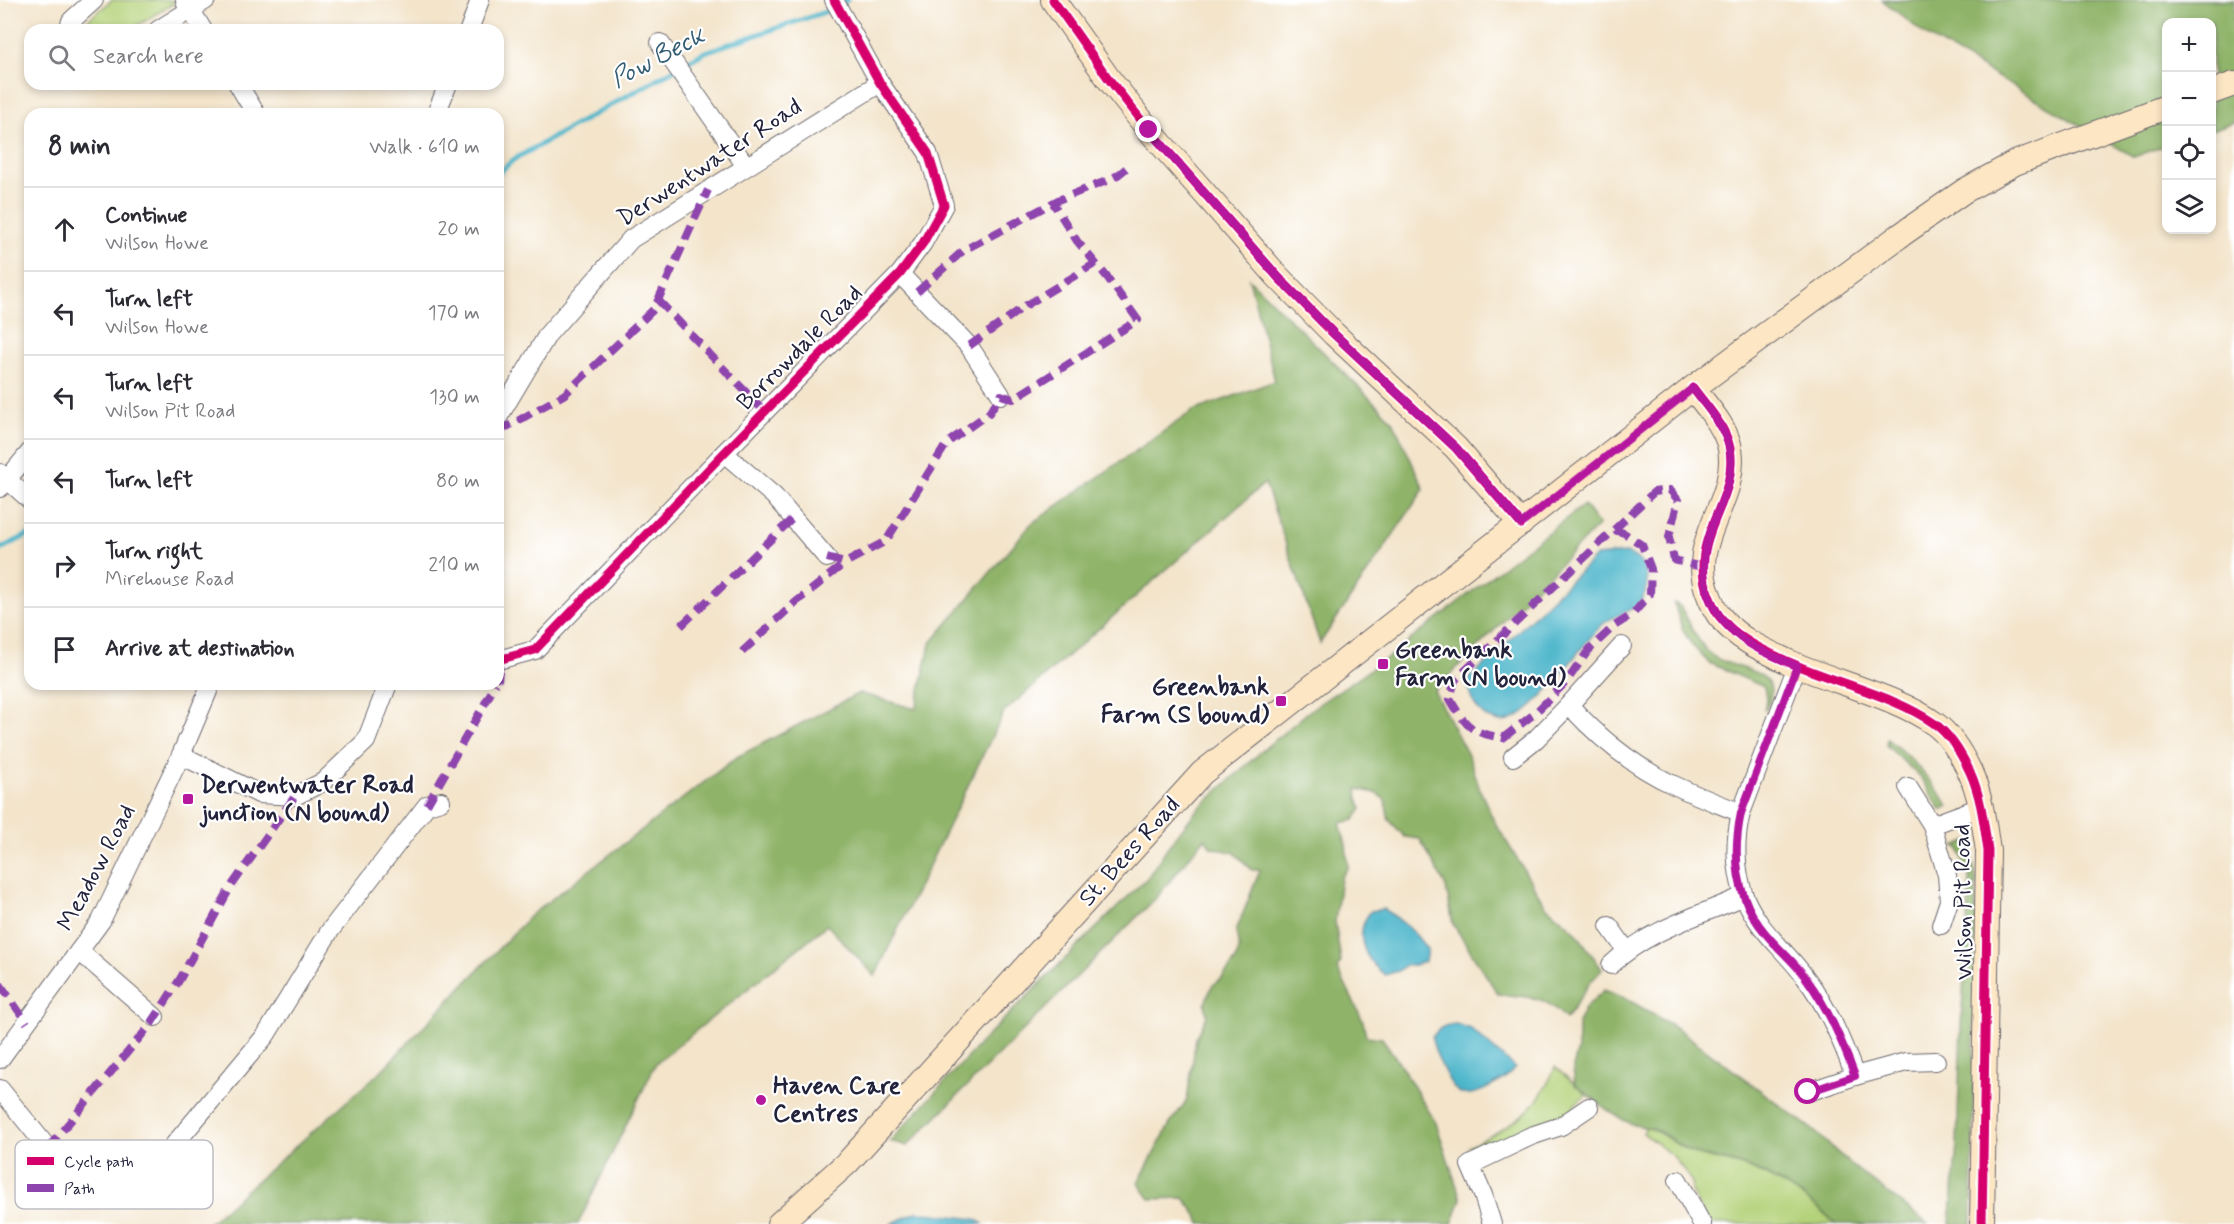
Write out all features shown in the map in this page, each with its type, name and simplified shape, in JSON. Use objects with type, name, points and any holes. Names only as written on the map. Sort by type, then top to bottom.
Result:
[{"type":"main road","points":[[1053,0],[1108,78],[1149,130],[1278,277],[1334,334],[1456,448],[1521,524]]},
{"type":"main road","points":[[2216,90],[2234,84]]},
{"type":"main road","name":"St. Bees Road","points":[[779,1224],[848,1162],[1202,773],[1693,388],[1964,191],[2015,163],[2162,108]]},
{"type":"main road","name":"Wilson Pit Road","points":[[1693,388],[1724,430],[1730,447],[1732,466],[1728,486],[1707,537],[1702,567],[1707,591],[1719,616],[1737,635],[1757,648],[1908,709],[1936,725],[1956,748],[1970,773],[1981,807],[1988,851],[1982,1224]]},
{"type":"street","points":[[70,24],[94,0]]},
{"type":"street","points":[[165,24],[187,5],[206,0]]},
{"type":"street","points":[[471,24],[480,0]]},
{"type":"street","name":"Borrowdale Road","points":[[504,658],[535,650],[900,274],[923,243],[944,205],[928,153],[880,83],[834,0]]},
{"type":"street","points":[[187,5],[199,24]]},
{"type":"street","points":[[660,44],[746,166]]},
{"type":"street","name":"Derwentwater Road","points":[[504,408],[548,334],[631,239],[880,83]]},
{"type":"street","points":[[241,90],[252,108]]},
{"type":"street","points":[[438,108],[446,90]]},
{"type":"street","points":[[900,274],[969,346],[1001,395]]},
{"type":"street","points":[[724,453],[774,496],[827,558]]},
{"type":"street","points":[[24,458],[3,480],[24,496]]},
{"type":"street","points":[[1513,757],[1536,739],[1622,646]]},
{"type":"street","points":[[1797,666],[1741,813],[1736,835],[1738,878],[1744,896],[1759,925],[1805,976],[1825,1007],[1841,1039],[1855,1076]]},
{"type":"street","name":"Meadow Road","points":[[0,1059],[101,921],[181,755],[208,690]]},
{"type":"street","points":[[181,755],[259,794],[295,796],[323,782],[366,741],[386,690]]},
{"type":"street","points":[[1569,705],[1585,723],[1624,756],[1674,786],[1741,813]]},
{"type":"street","points":[[1908,787],[1932,825],[1941,850],[1949,901],[1941,925]]},
{"type":"street","points":[[178,1140],[266,1035],[329,932],[427,805],[441,801]]},
{"type":"street","points":[[1932,825],[1981,807]]},
{"type":"street","points":[[1611,965],[1626,950],[1646,938],[1744,896]]},
{"type":"street","points":[[1609,926],[1626,950]]},
{"type":"street","points":[[79,951],[155,1017]]},
{"type":"street","points":[[1808,1092],[1906,1062],[1935,1061]]},
{"type":"street","points":[[0,1089],[41,1140]]},
{"type":"street","points":[[1492,1224],[1483,1194],[1470,1165],[1531,1136],[1561,1126],[1589,1107]]},
{"type":"street","points":[[1678,1180],[1702,1224]]},
{"type":"green space","points":[[112,0],[179,0],[140,24],[83,24]]},
{"type":"green space","points":[[1882,0],[2234,0],[2234,122],[2216,129],[2216,18],[2162,18],[2162,146],[2134,157],[1927,36]]},
{"type":"green space","points":[[1249,279],[1393,421],[1424,489],[1320,643],[1265,483],[1004,712],[875,976],[827,925],[656,1063],[578,1224],[208,1224],[380,1072],[531,915],[737,757],[859,693],[916,709],[930,644],[1031,524],[1193,411],[1275,381]]},
{"type":"green space","points":[[1584,505],[1599,525],[1434,691],[1470,759],[1480,790],[1494,821],[1545,905],[1575,931],[1602,969],[1566,1019],[1550,1005],[1535,998],[1498,994],[1453,924],[1446,887],[1420,839],[1405,837],[1389,820],[1385,800],[1376,793],[1357,789],[1362,809],[1354,820],[1340,823],[1346,845],[1348,867],[1341,878],[1335,921],[1341,962],[1337,968],[1363,1021],[1366,1036],[1382,1038],[1436,1123],[1461,1199],[1452,1224],[1200,1224],[1197,1215],[1184,1198],[1150,1199],[1138,1183],[1170,1124],[1187,1100],[1196,1038],[1207,1016],[1205,1003],[1212,986],[1222,978],[1236,960],[1239,949],[1236,931],[1260,870],[1252,870],[1235,853],[1211,847],[1205,838],[1156,898],[907,1146],[890,1141],[987,1036],[1148,877],[1196,811],[1313,708],[1387,658]]},
{"type":"green space","points":[[1674,603],[1680,606],[1698,639],[1713,656],[1765,678],[1770,686],[1771,697],[1765,711],[1764,687],[1709,663],[1692,645],[1683,631]]},
{"type":"green space","points":[[1887,739],[1921,770],[1949,806],[1941,810],[1920,777],[1886,745]]},
{"type":"green space","points":[[1969,840],[1976,880],[1972,1224],[1950,1224],[1957,1145],[1970,878],[1959,848],[1955,846]]},
{"type":"green space","points":[[1604,990],[1627,999],[1678,1029],[1813,1130],[1850,1164],[1928,1224],[1835,1224],[1816,1206],[1763,1174],[1738,1164],[1689,1151],[1658,1131],[1632,1124],[1609,1111],[1575,1085],[1573,1067],[1578,1049],[1578,1023],[1585,1008]]},
{"type":"green space","points":[[1555,1067],[1587,1095],[1574,1105],[1573,1111],[1480,1151],[1469,1147],[1510,1124],[1531,1108],[1548,1084]]},
{"type":"green space","points":[[1646,1127],[1693,1153],[1756,1171],[1816,1204],[1835,1224],[1708,1224],[1691,1191],[1692,1182],[1674,1157],[1643,1133]]},
{"type":"water","points":[[1626,553],[1638,560],[1647,576],[1646,590],[1639,602],[1630,610],[1602,625],[1547,691],[1523,713],[1511,720],[1501,722],[1481,713],[1472,700],[1468,680],[1596,556]]},
{"type":"water","points":[[1383,909],[1413,932],[1427,949],[1425,962],[1405,965],[1398,971],[1385,975],[1377,969],[1366,954],[1362,928],[1371,911]]},
{"type":"water","points":[[1456,1024],[1471,1029],[1515,1068],[1511,1073],[1475,1093],[1462,1094],[1458,1091],[1443,1069],[1432,1038],[1442,1027]]},
{"type":"water","points":[[917,1212],[976,1219],[983,1224],[890,1224]]},
{"type":"waterway","name":"Pow Beck","points":[[504,168],[513,160],[705,52],[837,8],[847,0]]},
{"type":"waterway","name":"Pow Beck","points":[[0,549],[24,537]]},
{"type":"marked path","points":[[917,292],[964,250],[1058,200],[1118,175],[1129,166]]},
{"type":"marked path","points":[[504,429],[565,394],[654,309],[708,190]]},
{"type":"marked path","points":[[827,558],[845,563],[886,541],[947,443],[989,413],[1001,395],[1013,399],[1138,320],[1077,241],[1053,203]]},
{"type":"marked path","points":[[969,346],[1025,306],[1096,263]]},
{"type":"marked path","points":[[658,300],[765,412]]},
{"type":"marked path","points":[[1614,530],[1624,533],[1642,545],[1651,569],[1650,594],[1633,614],[1613,627],[1588,651],[1567,681],[1534,714],[1503,738],[1476,731],[1470,727],[1450,699],[1455,680],[1654,492],[1670,490],[1678,500],[1669,537],[1674,560],[1702,567]]},
{"type":"marked path","points":[[681,626],[793,518]]},
{"type":"marked path","points":[[742,652],[796,602],[845,563]]},
{"type":"marked path","points":[[427,805],[493,690]]},
{"type":"marked path","points":[[55,1140],[151,1024],[180,979],[230,888],[295,796]]},
{"type":"marked path","points":[[0,984],[27,1023]]},
{"type":"cycle path","points":[[504,658],[535,650],[900,274],[923,243],[944,205],[928,153],[880,83],[834,0]]},
{"type":"cycle path","points":[[1053,0],[1108,78],[1149,130],[1278,277],[1334,334],[1456,448],[1521,524]]},
{"type":"cycle path","points":[[1693,388],[1720,424],[1730,449],[1731,469],[1727,487],[1707,540],[1703,558],[1704,577],[1710,598],[1718,614],[1728,626],[1761,649],[1806,669],[1902,705],[1935,724],[1955,746],[1974,781],[1982,810],[1988,851],[1982,1224]]},
{"type":"place","name":"Greenbank Farm (N bound)","points":[[1383,664]]},
{"type":"place","name":"Greenbank Farm (S bound)","points":[[1281,701]]},
{"type":"place","name":"Derwentwater Road junction (N bound)","points":[[188,799]]},
{"type":"place","name":"Haven Care Centres","points":[[761,1100]]},
{"type":"route","points":[[1149,130],[1278,277],[1334,334],[1456,448],[1521,524],[1693,388],[1724,430],[1730,447],[1732,466],[1728,486],[1707,537],[1702,567],[1707,591],[1719,616],[1737,635],[1757,648],[1797,666],[1741,813],[1736,835],[1738,878],[1753,916],[1766,934],[1805,976],[1825,1007],[1841,1039],[1855,1076],[1808,1092]]}]
